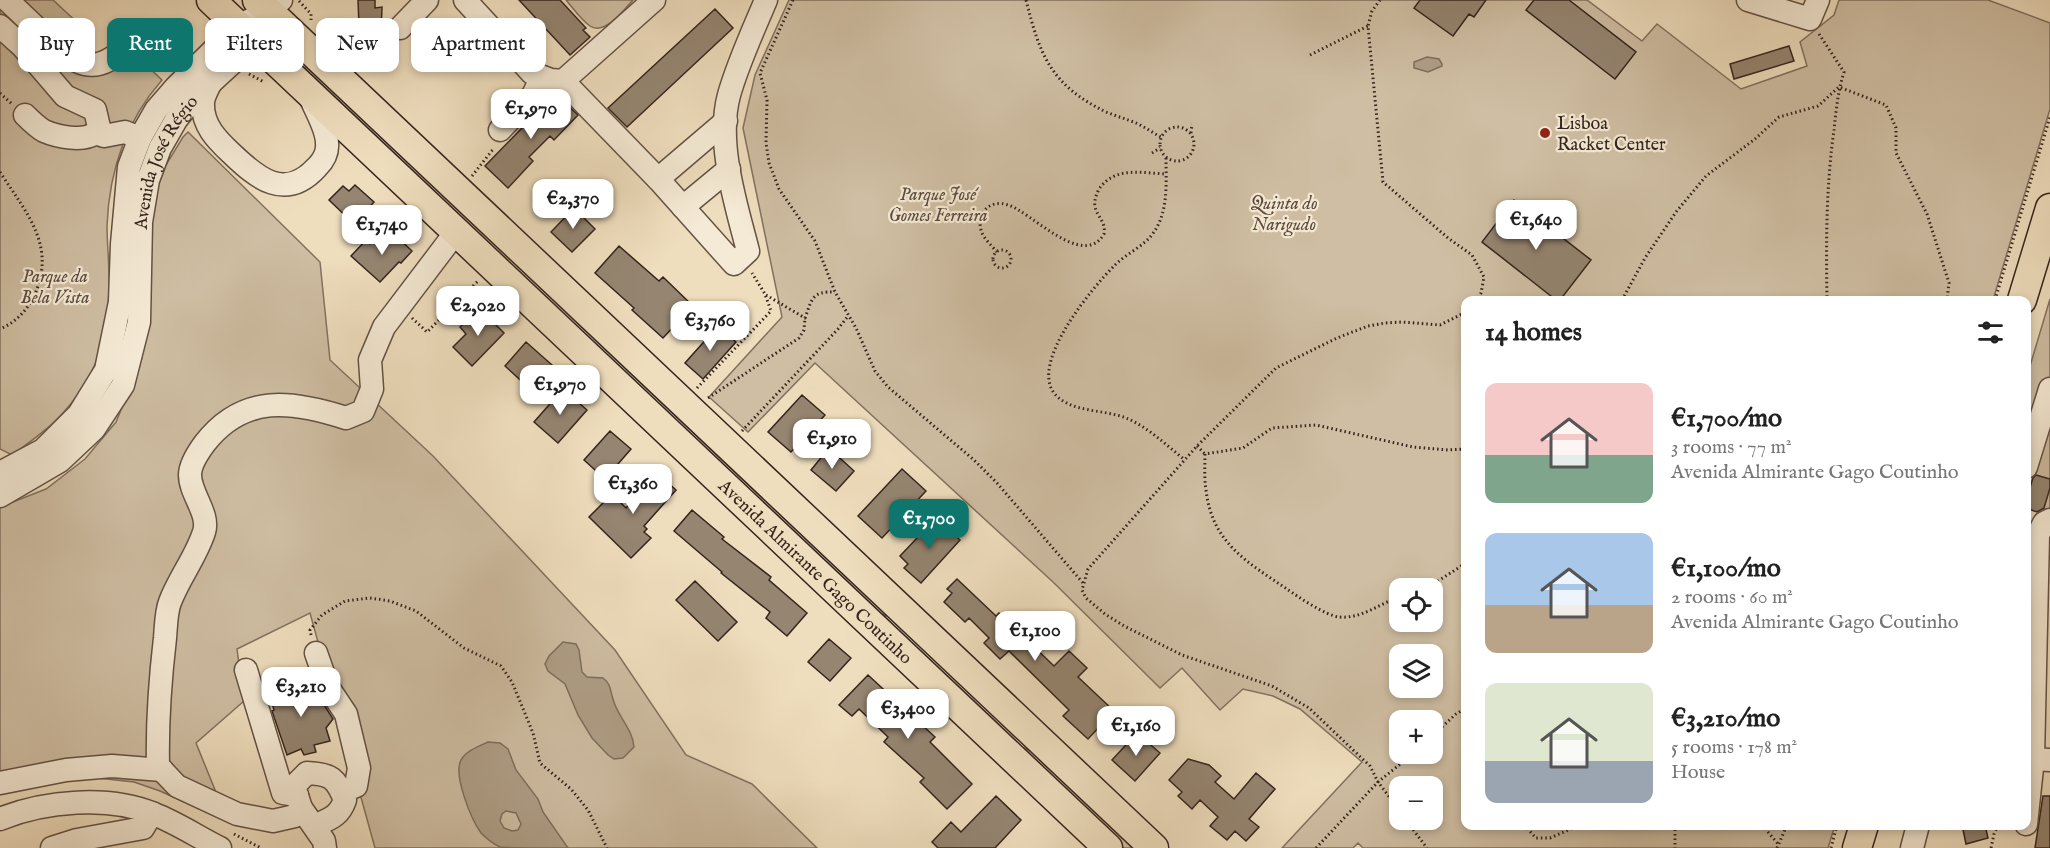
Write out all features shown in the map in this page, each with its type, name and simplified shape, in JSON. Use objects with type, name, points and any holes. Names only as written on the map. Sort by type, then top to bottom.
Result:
[{"type":"main road","name":"Avenida Almirante Gago Coutinho","points":[[211,0],[230,18]]},
{"type":"main road","name":"Avenida Almirante Gago Coutinho","points":[[269,4],[460,191],[1154,848]]},
{"type":"main road","name":"Avenida Almirante Gago Coutinho","points":[[287,72],[1108,848]]},
{"type":"main road","points":[[2023,296],[2050,208]]},
{"type":"main road","points":[[932,682],[953,658]]},
{"type":"main road","points":[[957,705],[978,682]]},
{"type":"main road","points":[[1857,848],[1862,830]]},
{"type":"street","points":[[7,0],[71,60],[97,65],[107,62]]},
{"type":"street","points":[[400,28],[427,0]]},
{"type":"street","points":[[465,0],[532,73],[553,79],[629,148],[734,264],[748,251],[725,144],[728,97],[766,0]]},
{"type":"street","points":[[500,130],[533,94],[654,0]]},
{"type":"street","points":[[1748,0],[1814,10]]},
{"type":"street","name":"Avenida José Régio","points":[[259,18],[269,4]]},
{"type":"street","points":[[0,26],[23,47],[65,96],[95,110],[99,127],[92,136],[81,138],[62,136],[44,131],[25,116]]},
{"type":"street","name":"Avenida José Régio","points":[[0,473],[43,450],[80,414],[106,370],[120,302],[129,167],[140,138],[162,103],[205,68]]},
{"type":"street","name":"Avenida José Régio","points":[[0,496],[60,461],[94,429],[123,385],[139,322],[141,222],[148,180],[160,148],[176,120],[218,72]]},
{"type":"street","points":[[211,81],[203,102],[206,122],[212,133],[252,173],[272,183],[284,184],[302,179],[316,168],[326,152],[327,138],[308,92]]},
{"type":"street","points":[[658,179],[726,121]]},
{"type":"street","points":[[96,133],[104,136],[125,132],[140,138]]},
{"type":"street","points":[[683,207],[729,169]]},
{"type":"street","points":[[709,236],[738,210]]},
{"type":"street","points":[[304,809],[295,816],[273,821],[237,814],[177,786],[158,766],[159,686],[169,603],[198,548],[205,529],[202,511],[190,475],[198,453],[212,434],[231,418],[258,406],[303,406],[346,418],[363,411],[372,389],[370,360],[384,327],[456,232]]},
{"type":"street","points":[[2031,451],[2050,389]]},
{"type":"street","points":[[2031,807],[2042,760],[2032,658],[2038,535],[2044,524],[2050,520]]},
{"type":"street","points":[[316,653],[328,687],[346,714],[356,751],[359,768],[356,786],[342,792]]},
{"type":"street","points":[[246,670],[283,793],[304,809],[333,817],[341,810],[345,800],[342,792],[338,783],[324,774],[307,773],[294,786],[304,809],[324,841],[325,848]]},
{"type":"street","points":[[0,783],[66,770],[112,766],[162,770]]},
{"type":"street","points":[[0,819],[18,812],[63,802],[114,804],[152,813],[220,848]]},
{"type":"street","points":[[52,848],[77,840],[143,828],[152,813]]},
{"type":"street","points":[[1912,848],[1917,830]]},
{"type":"path","points":[[793,0],[760,73],[767,100],[766,143],[769,163],[779,189],[815,241],[834,292],[856,328],[875,371],[888,387],[997,483],[1083,583]]},
{"type":"path","points":[[1026,0],[1041,50],[1054,73],[1073,93],[1161,137]]},
{"type":"path","points":[[1380,0],[1372,10],[1368,26],[1383,182],[1472,255],[1484,277],[1479,296]]},
{"type":"path","points":[[1814,10],[1844,72],[1839,87],[1826,226],[1827,296]]},
{"type":"path","points":[[1310,55],[1368,26]]},
{"type":"path","points":[[1624,296],[1645,258],[1676,212],[1706,176],[1755,139],[1779,117],[1818,106],[1839,87]]},
{"type":"path","points":[[1839,87],[1886,105],[1896,128],[1896,153],[1927,214],[1949,283],[1947,296]]},
{"type":"path","points":[[1996,296],[2050,117]]},
{"type":"path","points":[[1168,122],[1171,128]]},
{"type":"path","points":[[1166,158],[1172,161],[1186,159],[1191,154],[1194,147],[1191,134],[1192,124]]},
{"type":"path","points":[[1185,460],[1144,427],[1125,418],[1068,404],[1053,392],[1049,377],[1051,359],[1059,339],[1091,291],[1117,263],[1150,237],[1164,211],[1166,158],[1160,148],[1161,137],[1171,128],[1185,129],[1191,134]]},
{"type":"path","points":[[460,191],[503,137],[500,130]]},
{"type":"path","points":[[1194,147],[1199,147]]},
{"type":"path","points":[[1152,153],[1160,148]]},
{"type":"path","points":[[0,172],[32,221],[43,250],[43,271],[30,305],[12,324],[0,329]]},
{"type":"path","points":[[997,252],[981,231],[980,220],[984,210],[990,205],[1006,204],[1016,208],[1048,231],[1070,243],[1085,245],[1097,242],[1104,234],[1104,223],[1096,211],[1095,200],[1097,193],[1106,182],[1123,172],[1166,174]]},
{"type":"path","points":[[1001,250],[1009,254],[1011,258],[1007,266],[1003,268],[995,264],[993,260],[997,252],[1001,250]]},
{"type":"path","points":[[687,406],[771,311],[765,294],[741,257]]},
{"type":"path","points":[[427,332],[492,266]]},
{"type":"path","points":[[687,406],[800,338],[814,297],[818,293],[834,292]]},
{"type":"path","points":[[765,294],[805,318]]},
{"type":"path","points":[[1389,796],[1370,766],[1309,708],[1272,686],[1182,655],[1124,626],[1086,598],[1082,590],[1083,583],[1088,569],[1197,446],[1276,368],[1337,338],[1368,326],[1394,322],[1440,325],[1461,314]]},
{"type":"path","points":[[728,445],[848,316]]},
{"type":"path","points":[[1205,454],[1243,448],[1272,428],[1316,425],[1413,447],[1461,449]]},
{"type":"path","points":[[1197,446],[1205,454],[1206,490],[1210,511],[1223,540],[1251,565],[1304,600],[1337,617],[1356,617],[1389,601]]},
{"type":"path","points":[[1443,578],[1461,566]]},
{"type":"path","points":[[316,653],[310,630],[322,615],[345,601],[370,597],[416,610],[464,648],[501,666],[512,682],[529,723],[540,763],[571,789],[588,810],[607,848]]},
{"type":"path","points":[[1443,726],[1461,711]]},
{"type":"path","points":[[1316,848],[1378,782],[1400,764]]},
{"type":"path","points":[[1413,830],[1427,848]]},
{"type":"path","points":[[1529,830],[1536,838],[1550,838],[1568,830]]},
{"type":"path","points":[[1675,830],[1675,848]]},
{"type":"path","points":[[1765,830],[1778,846],[1785,830]]},
{"type":"path","points":[[1831,848],[1836,830]]},
{"type":"path","points":[[1991,848],[1996,830]]},
{"type":"green space","name":"Parque da Bela Vista","points":[[0,0],[53,0],[72,18],[18,18],[18,72],[95,72],[95,55],[107,59],[107,72],[154,72],[162,80],[149,96],[129,130],[111,186],[107,226],[109,282],[107,313],[103,338],[92,372],[70,405],[44,431],[12,455],[0,449]]},
{"type":"green space","points":[[566,0],[633,0],[607,25],[595,28],[583,21]]},
{"type":"green space","points":[[789,0],[1587,0],[1642,41],[1657,24],[1741,89],[1807,66],[1800,42],[1834,15],[1839,0],[1988,0],[2050,23],[2050,109],[1994,296],[1461,296],[1461,830],[1833,830],[1828,848],[1363,848],[1358,843],[1353,848],[1282,848],[1362,762],[1300,709],[1273,696],[1243,689],[1220,710],[1182,668],[1160,688],[1053,582],[815,363],[748,432],[709,397],[782,317],[743,128],[755,75]]},
{"type":"green space","points":[[309,64],[889,613],[886,616],[875,611],[304,70]]},
{"type":"green space","points":[[188,132],[320,262],[330,360],[433,456],[615,650],[686,755],[752,784],[817,848],[375,848],[310,613],[237,649],[244,701],[196,743],[228,822],[160,791],[134,782],[88,777],[0,792],[0,507],[46,489],[85,459],[116,422],[142,358],[150,209],[158,178]]},
{"type":"green space","points":[[2050,299],[2050,511],[2031,504],[2031,363]]},
{"type":"green space","points":[[1022,747],[1038,755],[1138,848],[1124,848],[1020,750]]},
{"type":"shaded area","points":[[1427,57],[1439,59],[1442,66],[1428,72],[1414,68],[1414,62]]},
{"type":"shaded area","points":[[563,642],[576,644],[582,672],[587,677],[603,678],[609,685],[615,705],[633,740],[634,747],[623,758],[614,759],[592,738],[578,715],[565,684],[548,671],[545,664],[549,656]]},
{"type":"shaded area","points":[[488,742],[500,743],[508,749],[516,770],[538,799],[543,812],[568,848],[500,847],[481,833],[464,797],[459,767],[466,754]],"holes":[[[506,811],[516,813],[521,824],[518,830],[512,831],[504,828],[500,821],[502,814]]]},
{"type":"building","points":[[358,0],[375,0],[375,8],[382,7],[382,18],[359,18]]},
{"type":"building","points":[[519,0],[560,0],[586,28],[583,30],[590,37],[570,55],[546,29],[546,18],[536,18]]},
{"type":"building","points":[[1420,0],[1486,0],[1474,17],[1469,14],[1453,36],[1414,8]]},
{"type":"building","points":[[1534,0],[1569,0],[1636,52],[1615,79],[1526,10]]},
{"type":"building","points":[[715,9],[733,28],[627,127],[608,108]]},
{"type":"building","points":[[1789,46],[1794,61],[1734,79],[1730,64]]},
{"type":"building","points":[[555,94],[578,115],[554,140],[550,136],[529,157],[533,161],[508,188],[485,166]]},
{"type":"building","points":[[355,185],[374,202],[354,224],[329,200],[343,186],[349,191]]},
{"type":"building","points":[[1514,200],[1591,260],[1563,296],[1551,296],[1482,242]]},
{"type":"building","points":[[574,208],[595,229],[572,252],[551,232]]},
{"type":"building","points":[[393,233],[412,251],[380,282],[351,256],[366,240],[370,244],[378,236],[385,242]]},
{"type":"building","points":[[619,246],[659,281],[663,277],[693,306],[663,338],[595,273]]},
{"type":"building","points":[[479,308],[504,333],[472,366],[453,347],[466,334],[460,327]]},
{"type":"building","points":[[718,326],[736,342],[703,379],[685,363]]},
{"type":"building","points":[[526,342],[552,365],[530,389],[505,366]]},
{"type":"building","points":[[563,389],[587,410],[558,443],[534,422]]},
{"type":"building","points":[[802,395],[825,415],[791,452],[768,432]]},
{"type":"building","points":[[610,431],[631,449],[605,479],[584,460]]},
{"type":"building","points":[[829,448],[854,471],[836,491],[811,470]]},
{"type":"building","points":[[902,469],[926,491],[882,538],[858,516]]},
{"type":"building","points":[[657,473],[676,490],[644,526],[647,529],[644,532],[651,538],[631,558],[589,517],[612,494],[626,508]]},
{"type":"building","points":[[2036,475],[2050,479],[2050,488],[2044,508],[2037,512],[2031,510],[2033,478]]},
{"type":"building","points":[[692,510],[724,537],[722,539],[771,577],[769,580],[807,613],[787,636],[766,618],[770,612],[674,531]]},
{"type":"building","points":[[936,518],[960,540],[921,583],[904,568],[908,564],[900,556]]},
{"type":"building","points":[[957,579],[996,616],[999,613],[1054,666],[1069,651],[1087,668],[1078,677],[1114,711],[1088,739],[1063,716],[1069,710],[1009,651],[1000,659],[984,643],[989,638],[969,618],[965,622],[944,602],[952,593],[947,589]]},
{"type":"building","points":[[695,581],[737,622],[718,641],[676,600]]},
{"type":"building","points":[[829,639],[851,658],[830,681],[808,662]]},
{"type":"building","points":[[868,675],[935,737],[930,742],[972,784],[947,809],[920,782],[924,778],[884,742],[888,737],[859,709],[852,716],[839,705]]},
{"type":"building","points":[[311,680],[333,719],[326,728],[330,741],[314,745],[316,752],[304,755],[301,749],[287,755],[272,711],[274,710],[269,692]]},
{"type":"building","points":[[1137,733],[1160,753],[1135,781],[1112,760]]},
{"type":"building","points":[[1188,759],[1209,765],[1221,776],[1215,782],[1234,799],[1256,773],[1275,789],[1249,819],[1259,827],[1246,841],[1235,831],[1227,840],[1210,826],[1218,817],[1200,800],[1192,809],[1178,796],[1182,792],[1169,780]]},
{"type":"building","points":[[996,796],[1021,820],[995,848],[938,848],[932,842],[951,822],[961,832]]},
{"type":"building","points":[[2043,796],[2050,796],[2050,848],[2035,848]]},
{"type":"building","points":[[1963,830],[1986,830],[1988,838],[1966,844]]},
{"type":"place","name":"Lisboa Racket Center","points":[[1545,133]]},
{"type":"park label","name":"Parque José Gomes Ferreira","points":[[938,204]]},
{"type":"park label","name":"Quinta do Narigudo","points":[[1284,213]]}]
